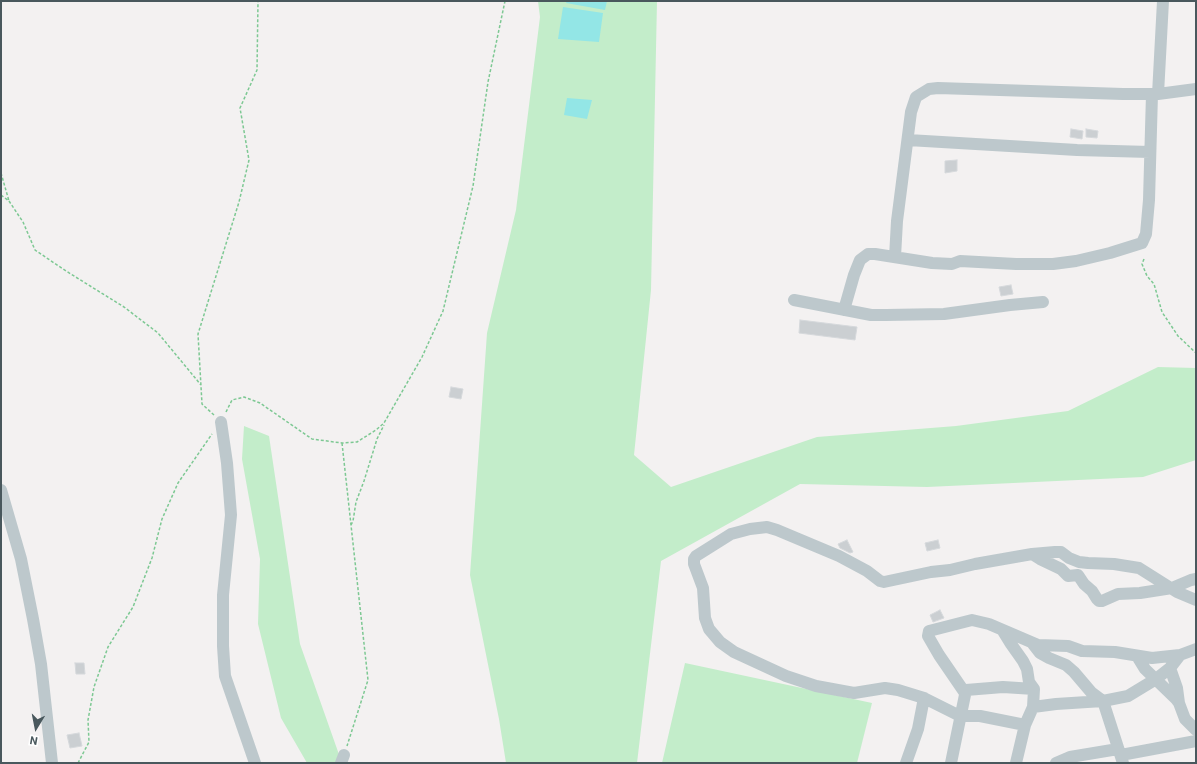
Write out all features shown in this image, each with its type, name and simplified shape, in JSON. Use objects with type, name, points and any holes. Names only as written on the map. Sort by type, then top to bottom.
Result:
[{"type":"street","points":[[844,310],[860,260],[868,254],[932,263],[952,264],[960,261],[1053,264],[1076,261],[1139,245],[1143,242],[1146,234],[1149,200],[1150,152],[1163,1]]},
{"type":"street","points":[[895,257],[897,221],[911,112],[916,97],[929,89],[1155,94],[1196,89]]},
{"type":"street","points":[[908,140],[1077,150],[1150,152]]},
{"type":"street","points":[[794,300],[871,315],[918,316],[1043,302]]},
{"type":"street","points":[[221,422],[232,516],[223,595],[224,676],[255,763]]},
{"type":"street","points":[[1,490],[21,559],[33,619],[41,664],[52,763]]},
{"type":"street","points":[[1025,725],[980,716],[960,716],[924,698],[898,690],[885,688],[854,693],[816,686],[786,676],[734,652],[720,642],[709,629],[705,618],[703,588],[694,564],[694,559],[696,556],[731,534],[750,529],[767,527],[839,556],[884,582],[1032,554],[1061,552],[1068,558],[1079,562],[1114,564],[1139,568],[1172,588],[1196,600]]},
{"type":"street","points":[[1032,554],[1061,569],[1068,576],[1078,575],[1099,601],[1118,594],[1140,593],[1172,588],[1196,579]]},
{"type":"street","points":[[965,693],[958,681],[946,668],[928,636],[929,630],[972,620],[989,624],[1033,644],[1068,646],[1082,651],[1115,652],[1152,658],[1180,655],[1196,649]]},
{"type":"street","points":[[1003,631],[1023,661],[1027,669],[1029,682],[1034,689],[1033,707],[1025,725],[1019,760]]},
{"type":"street","points":[[1033,644],[1040,653],[1066,664],[1091,692],[1103,701],[1121,756]]},
{"type":"street","points":[[1033,707],[1103,701],[1128,696],[1156,679],[1170,668],[1180,655]]},
{"type":"street","points":[[1137,656],[1145,669],[1179,703]]},
{"type":"street","points":[[1170,668],[1177,688],[1179,703],[1185,719],[1196,730]]},
{"type":"street","points":[[951,763],[967,689],[1016,687],[1034,689]]},
{"type":"street","points":[[906,763],[918,729],[924,698]]},
{"type":"street","points":[[1056,763],[1070,760],[1121,756],[1196,741]]},
{"type":"path","points":[[221,422],[202,404],[198,334],[239,202],[249,160],[240,108],[257,70],[258,1]]},
{"type":"path","points":[[351,527],[354,521],[356,502],[384,423],[422,357],[443,311],[472,186],[488,82],[505,1]]},
{"type":"path","points":[[1,173],[9,201],[23,222],[35,250],[124,307],[158,333],[201,386]]},
{"type":"path","points":[[1,195],[9,201]]},
{"type":"path","points":[[1144,259],[1142,264],[1147,276],[1154,284],[1162,312],[1178,336],[1196,353]]},
{"type":"path","points":[[78,763],[89,742],[88,720],[94,687],[108,647],[133,606],[152,558],[162,519],[178,484],[221,422],[232,400],[244,397],[260,403],[312,439],[342,443],[357,442],[384,423]]},
{"type":"path","points":[[342,443],[368,680],[343,759]]},
{"type":"green space","points":[[538,1],[657,1],[651,290],[634,455],[671,487],[817,437],[956,426],[1068,411],[1158,367],[1196,368],[1196,460],[1143,477],[927,487],[800,484],[661,561],[637,763],[506,763],[499,719],[470,575],[487,333],[516,210],[540,17]]},
{"type":"green space","points":[[244,426],[269,436],[300,644],[342,763],[307,763],[281,718],[258,624],[260,559],[242,459]]},
{"type":"green space","points":[[685,663],[872,703],[857,763],[662,763]]},
{"type":"water","points":[[567,1],[607,1],[605,10],[566,3]]},
{"type":"water","points":[[563,7],[603,13],[599,42],[558,39]]},
{"type":"water","points":[[567,98],[592,100],[587,119],[564,115]]},
{"type":"building","points":[[1071,129],[1083,131],[1082,139],[1070,137]]},
{"type":"building","points":[[1086,129],[1098,131],[1097,138],[1086,137]]},
{"type":"building","points":[[957,160],[957,171],[945,173],[945,161]]},
{"type":"building","points":[[1011,285],[1013,294],[1001,296],[999,287]]},
{"type":"building","points":[[800,320],[857,327],[855,340],[799,333]]},
{"type":"building","points":[[451,387],[463,389],[461,399],[449,397]]},
{"type":"building","points":[[847,540],[853,552],[850,553],[840,548],[838,544]]},
{"type":"building","points":[[938,540],[940,548],[927,551],[925,543]]},
{"type":"building","points":[[940,610],[944,618],[933,622],[930,615]]},
{"type":"building","points":[[75,663],[84,663],[85,674],[76,674]]},
{"type":"building","points":[[79,733],[82,746],[70,748],[67,735]]}]
